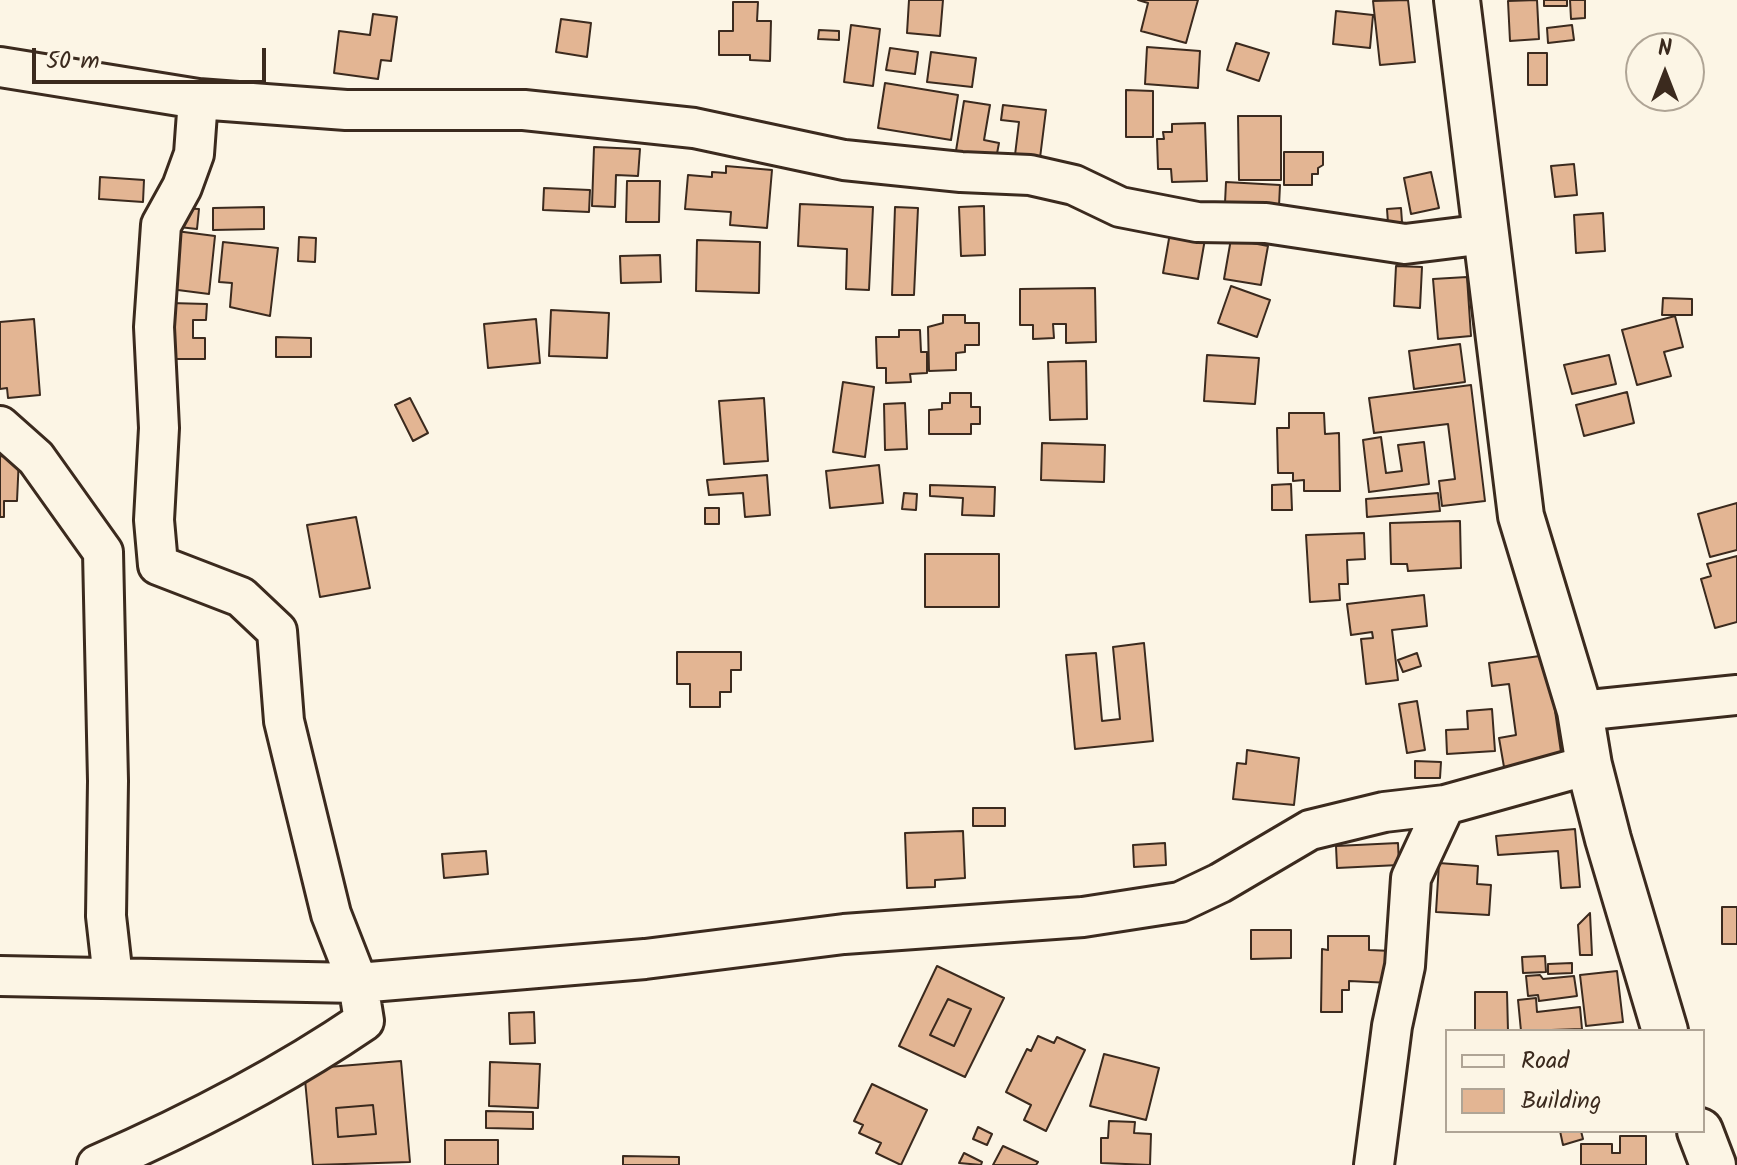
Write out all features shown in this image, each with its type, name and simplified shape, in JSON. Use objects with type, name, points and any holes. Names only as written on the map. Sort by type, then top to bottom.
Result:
[{"type":"street","points":[[1457,0],[1521,516],[1580,711],[1589,765],[1664,1029]]},
{"type":"street","points":[[0,67],[198,99],[346,110],[539,111],[694,128],[844,160],[961,172],[1030,175],[1074,185],[1120,207],[1197,222],[1266,223],[1405,244],[1486,234]]},
{"type":"street","points":[[97,1165],[200,1120],[305,1061],[364,1021],[358,983],[331,914],[284,721],[277,631],[241,597],[158,565],[154,520],[159,428],[154,327],[161,225],[182,187],[194,154],[198,99]]},
{"type":"street","points":[[0,426],[36,458],[103,552],[108,781],[106,916],[113,978]]},
{"type":"street","points":[[1580,711],[1737,695]]},
{"type":"street","points":[[0,976],[358,983],[645,959],[844,934],[1083,917],[1180,902],[1220,883],[1310,830],[1384,812],[1445,805],[1589,765]]},
{"type":"street","points":[[1374,1165],[1392,1026],[1405,966],[1411,878],[1445,805]]},
{"type":"street","points":[[1701,1133],[1713,1165]]},
{"type":"building","points":[[909,0],[943,0],[940,36],[907,33]]},
{"type":"building","points":[[1138,0],[1198,0],[1186,43],[1141,31],[1148,3]]},
{"type":"building","points":[[1408,0],[1415,62],[1380,65],[1373,1]]},
{"type":"building","points":[[1537,0],[1539,39],[1510,41],[1508,1]]},
{"type":"building","points":[[1544,0],[1567,0],[1567,6],[1544,6]]},
{"type":"building","points":[[1570,0],[1585,0],[1585,18],[1571,19]]},
{"type":"building","points":[[733,2],[758,2],[757,21],[771,21],[770,61],[750,60],[750,55],[719,55],[719,31],[733,31]]},
{"type":"building","points":[[1336,11],[1373,15],[1370,48],[1333,44]]},
{"type":"building","points":[[373,14],[397,17],[391,61],[381,60],[378,79],[334,73],[339,31],[370,35]]},
{"type":"building","points":[[561,19],[591,23],[587,57],[556,52]]},
{"type":"building","points":[[851,25],[880,29],[873,86],[844,82]]},
{"type":"building","points":[[1572,25],[1574,40],[1548,43],[1547,28]]},
{"type":"building","points":[[819,30],[839,31],[839,40],[818,39]]},
{"type":"building","points":[[1236,43],[1269,53],[1259,81],[1227,70]]},
{"type":"building","points":[[1147,47],[1200,51],[1198,88],[1145,84]]},
{"type":"building","points":[[890,48],[918,52],[915,74],[886,70]]},
{"type":"building","points":[[931,52],[976,58],[972,87],[927,82]]},
{"type":"building","points":[[1528,53],[1547,53],[1547,85],[1528,85]]},
{"type":"building","points":[[885,83],[958,95],[951,140],[878,128]]},
{"type":"building","points":[[1126,90],[1153,91],[1153,137],[1126,137]]},
{"type":"building","points":[[964,101],[990,105],[984,140],[999,143],[995,164],[955,157]]},
{"type":"building","points":[[1003,105],[1046,110],[1040,158],[1015,155],[1019,122],[1001,120]]},
{"type":"building","points":[[1238,116],[1281,116],[1281,180],[1239,180]]},
{"type":"building","points":[[1205,123],[1207,181],[1172,182],[1171,169],[1158,169],[1157,139],[1164,139],[1163,132],[1172,132],[1172,124]]},
{"type":"building","points":[[594,147],[640,149],[638,176],[616,175],[615,207],[592,206]]},
{"type":"building","points":[[1284,152],[1323,152],[1323,165],[1318,168],[1318,174],[1312,174],[1312,185],[1284,185]]},
{"type":"building","points":[[1574,164],[1577,195],[1555,197],[1551,166]]},
{"type":"building","points":[[726,166],[772,170],[767,228],[730,225],[731,212],[685,209],[688,175],[712,177],[712,172],[726,173]]},
{"type":"building","points":[[1431,172],[1439,208],[1411,214],[1404,178]]},
{"type":"building","points":[[100,177],[144,180],[143,202],[99,199]]},
{"type":"building","points":[[627,181],[660,181],[659,222],[626,222]]},
{"type":"building","points":[[1226,182],[1280,185],[1279,206],[1225,203]]},
{"type":"building","points":[[544,188],[590,190],[589,212],[543,210]]},
{"type":"building","points":[[800,204],[873,207],[869,290],[846,289],[847,249],[798,246]]},
{"type":"building","points":[[984,206],[985,255],[961,256],[959,207]]},
{"type":"building","points":[[264,207],[264,229],[213,230],[213,208]]},
{"type":"building","points":[[895,207],[918,208],[914,295],[892,295]]},
{"type":"building","points":[[180,208],[199,209],[197,229],[179,227]]},
{"type":"building","points":[[1401,208],[1402,222],[1388,223],[1387,209]]},
{"type":"building","points":[[1603,213],[1605,251],[1576,253],[1574,215]]},
{"type":"building","points":[[176,231],[215,236],[209,294],[170,289]]},
{"type":"building","points":[[1170,233],[1205,239],[1198,279],[1163,273]]},
{"type":"building","points":[[299,237],[316,238],[315,262],[298,261]]},
{"type":"building","points":[[1231,239],[1268,246],[1261,285],[1224,279]]},
{"type":"building","points":[[697,240],[760,242],[759,293],[696,291]]},
{"type":"building","points":[[223,242],[278,248],[270,316],[230,307],[232,283],[219,282]]},
{"type":"building","points":[[660,255],[661,282],[621,283],[620,256]]},
{"type":"building","points":[[1396,266],[1422,267],[1420,308],[1394,306]]},
{"type":"building","points":[[1467,277],[1471,336],[1438,339],[1433,279]]},
{"type":"building","points":[[1231,286],[1270,300],[1257,337],[1218,323]]},
{"type":"building","points":[[1095,288],[1096,342],[1066,343],[1066,324],[1053,324],[1054,338],[1033,339],[1033,325],[1020,325],[1020,289]]},
{"type":"building","points":[[1663,298],[1692,299],[1692,315],[1662,315]]},
{"type":"building","points":[[170,303],[207,304],[206,320],[193,320],[193,338],[205,338],[205,359],[169,359]]},
{"type":"building","points":[[551,310],[609,313],[607,358],[549,356]]},
{"type":"building","points":[[943,315],[965,315],[965,323],[979,323],[979,345],[965,345],[965,352],[956,353],[956,370],[929,371],[928,327],[943,323]]},
{"type":"building","points":[[1675,316],[1683,347],[1664,352],[1671,376],[1637,385],[1622,330]]},
{"type":"building","points":[[34,319],[40,395],[8,398],[7,388],[0,389],[0,322]]},
{"type":"building","points":[[536,319],[540,363],[488,368],[484,324]]},
{"type":"building","points":[[899,330],[920,330],[921,352],[927,352],[927,373],[910,374],[911,382],[886,383],[886,368],[877,368],[876,337],[899,337]]},
{"type":"building","points":[[276,337],[311,338],[311,357],[276,357]]},
{"type":"building","points":[[1460,344],[1465,382],[1414,389],[1409,351]]},
{"type":"building","points":[[1207,355],[1259,358],[1255,404],[1204,401]]},
{"type":"building","points":[[1609,355],[1616,384],[1572,394],[1564,365]]},
{"type":"building","points":[[1086,361],[1087,419],[1050,420],[1048,362]]},
{"type":"building","points":[[843,382],[874,387],[865,457],[833,452]]},
{"type":"building","points":[[1471,385],[1485,501],[1442,506],[1439,481],[1455,479],[1448,424],[1374,433],[1369,398]]},
{"type":"building","points":[[1627,392],[1634,423],[1584,436],[1576,405]]},
{"type":"building","points":[[950,393],[971,393],[971,407],[980,407],[980,424],[971,424],[971,434],[929,434],[929,410],[942,409],[942,403],[950,403]]},
{"type":"building","points":[[410,398],[428,433],[413,441],[395,405]]},
{"type":"building","points":[[764,398],[768,461],[724,464],[719,401]]},
{"type":"building","points":[[905,403],[907,449],[885,450],[884,404]]},
{"type":"building","points":[[1289,413],[1324,413],[1325,434],[1339,433],[1340,491],[1304,491],[1304,480],[1293,481],[1293,473],[1278,473],[1277,428],[1289,428]]},
{"type":"building","points":[[1381,437],[1386,473],[1402,471],[1398,445],[1424,442],[1429,484],[1369,492],[1363,440]]},
{"type":"building","points":[[1042,443],[1105,445],[1104,482],[1041,480]]},
{"type":"building","points":[[0,456],[19,457],[17,501],[4,501],[4,517],[0,517]]},
{"type":"building","points":[[879,465],[883,503],[830,508],[826,471]]},
{"type":"building","points":[[767,475],[770,515],[745,517],[743,493],[709,495],[707,480]]},
{"type":"building","points":[[1291,484],[1292,510],[1272,510],[1272,485]]},
{"type":"building","points":[[930,485],[995,487],[994,516],[962,515],[963,498],[930,496]]},
{"type":"building","points":[[904,493],[917,494],[916,510],[902,509]]},
{"type":"building","points":[[1438,493],[1440,511],[1367,517],[1366,499]]},
{"type":"building","points":[[1737,503],[1737,550],[1710,557],[1698,514]]},
{"type":"building","points":[[705,508],[719,508],[719,524],[705,524]]},
{"type":"building","points":[[356,517],[370,588],[320,597],[307,525]]},
{"type":"building","points":[[1460,521],[1461,568],[1408,571],[1407,564],[1391,564],[1390,523]]},
{"type":"building","points":[[1364,533],[1365,559],[1347,560],[1348,584],[1339,584],[1340,600],[1310,602],[1306,535]]},
{"type":"building","points":[[925,554],[999,554],[999,607],[925,607]]},
{"type":"building","points":[[1737,556],[1737,622],[1715,628],[1701,579],[1711,576],[1707,564]]},
{"type":"building","points":[[1424,595],[1427,626],[1392,630],[1398,680],[1366,684],[1361,639],[1373,638],[1372,632],[1351,635],[1347,604]]},
{"type":"building","points":[[1144,643],[1153,741],[1075,749],[1066,655],[1096,653],[1102,721],[1120,719],[1113,647]]},
{"type":"building","points":[[677,652],[741,652],[741,670],[731,670],[731,692],[720,692],[720,707],[690,707],[690,684],[677,684]]},
{"type":"building","points":[[1417,653],[1421,666],[1403,672],[1398,660]]},
{"type":"building","points":[[1547,655],[1562,759],[1504,767],[1499,738],[1516,735],[1509,684],[1492,686],[1489,663]]},
{"type":"building","points":[[1417,701],[1425,750],[1407,753],[1399,704]]},
{"type":"building","points":[[1492,709],[1495,751],[1447,754],[1446,730],[1468,729],[1467,711]]},
{"type":"building","points":[[1247,750],[1299,758],[1294,805],[1233,799],[1237,763],[1246,764]]},
{"type":"building","points":[[1415,761],[1441,762],[1440,778],[1415,778]]},
{"type":"building","points":[[973,808],[1005,808],[1005,826],[973,826]]},
{"type":"building","points":[[1575,829],[1580,887],[1561,888],[1558,851],[1498,855],[1496,836]]},
{"type":"building","points":[[963,831],[965,878],[935,880],[935,887],[907,888],[905,833]]},
{"type":"building","points":[[1165,843],[1166,865],[1134,867],[1133,845]]},
{"type":"building","points":[[1398,843],[1399,865],[1337,868],[1336,846]]},
{"type":"building","points":[[486,851],[488,874],[444,878],[442,854]]},
{"type":"building","points":[[1439,863],[1478,866],[1477,884],[1491,885],[1489,915],[1436,912]]},
{"type":"building","points":[[1722,907],[1737,907],[1737,944],[1722,944]]},
{"type":"building","points":[[1590,913],[1592,955],[1580,955],[1578,925]]},
{"type":"building","points":[[1251,930],[1291,930],[1291,958],[1251,959]]},
{"type":"building","points":[[1328,936],[1369,936],[1369,950],[1392,951],[1392,983],[1349,981],[1349,990],[1342,990],[1342,1012],[1321,1012],[1322,949],[1328,950]]},
{"type":"building","points":[[1545,956],[1546,972],[1523,973],[1522,957]]},
{"type":"building","points":[[1572,963],[1572,973],[1548,974],[1548,964]]},
{"type":"building","points":[[937,966],[1004,998],[965,1077],[899,1046]],"holes":[[[948,999],[971,1009],[954,1046],[930,1035]]]},
{"type":"building","points":[[1617,971],[1623,1022],[1586,1026],[1580,975]]},
{"type":"building","points":[[1540,975],[1543,979],[1574,976],[1577,996],[1539,1001],[1538,995],[1528,996],[1526,976]]},
{"type":"building","points":[[1475,992],[1507,992],[1508,1029],[1475,1029]]},
{"type":"building","points":[[1536,998],[1537,1012],[1580,1007],[1582,1029],[1521,1029],[1518,1000]]},
{"type":"building","points":[[948,999],[971,1009],[954,1046],[930,1035]]},
{"type":"building","points":[[534,1012],[535,1043],[510,1044],[509,1013]]},
{"type":"building","points":[[1038,1036],[1054,1043],[1057,1037],[1085,1050],[1046,1131],[1024,1120],[1031,1105],[1006,1092],[1027,1049],[1031,1051]]},
{"type":"building","points":[[1104,1054],[1159,1068],[1146,1120],[1090,1106]]},
{"type":"building","points":[[401,1061],[410,1162],[313,1165],[304,1069]],"holes":[[[373,1105],[376,1134],[338,1137],[336,1108]]]},
{"type":"building","points":[[490,1062],[540,1064],[538,1108],[489,1106]]},
{"type":"building","points":[[872,1084],[927,1110],[901,1165],[876,1153],[881,1143],[859,1133],[863,1125],[854,1121]]},
{"type":"building","points":[[373,1105],[376,1134],[338,1137],[336,1108]]},
{"type":"building","points":[[486,1111],[533,1112],[533,1129],[486,1128]]},
{"type":"building","points":[[1109,1121],[1135,1122],[1134,1133],[1151,1134],[1150,1165],[1101,1163],[1101,1138],[1108,1138]]},
{"type":"building","points":[[978,1127],[992,1134],[987,1145],[973,1139]]},
{"type":"building","points":[[1560,1133],[1582,1133],[1583,1139],[1563,1145]]},
{"type":"building","points":[[1620,1136],[1646,1136],[1646,1165],[1581,1165],[1581,1144],[1612,1144],[1612,1153],[1620,1153]]},
{"type":"building","points":[[445,1140],[498,1140],[498,1165],[445,1165]]},
{"type":"building","points":[[1003,1146],[1038,1162],[1036,1165],[993,1165]]},
{"type":"building","points":[[964,1153],[982,1162],[981,1165],[959,1163]]},
{"type":"building","points":[[623,1156],[679,1157],[679,1165],[623,1165]]}]
